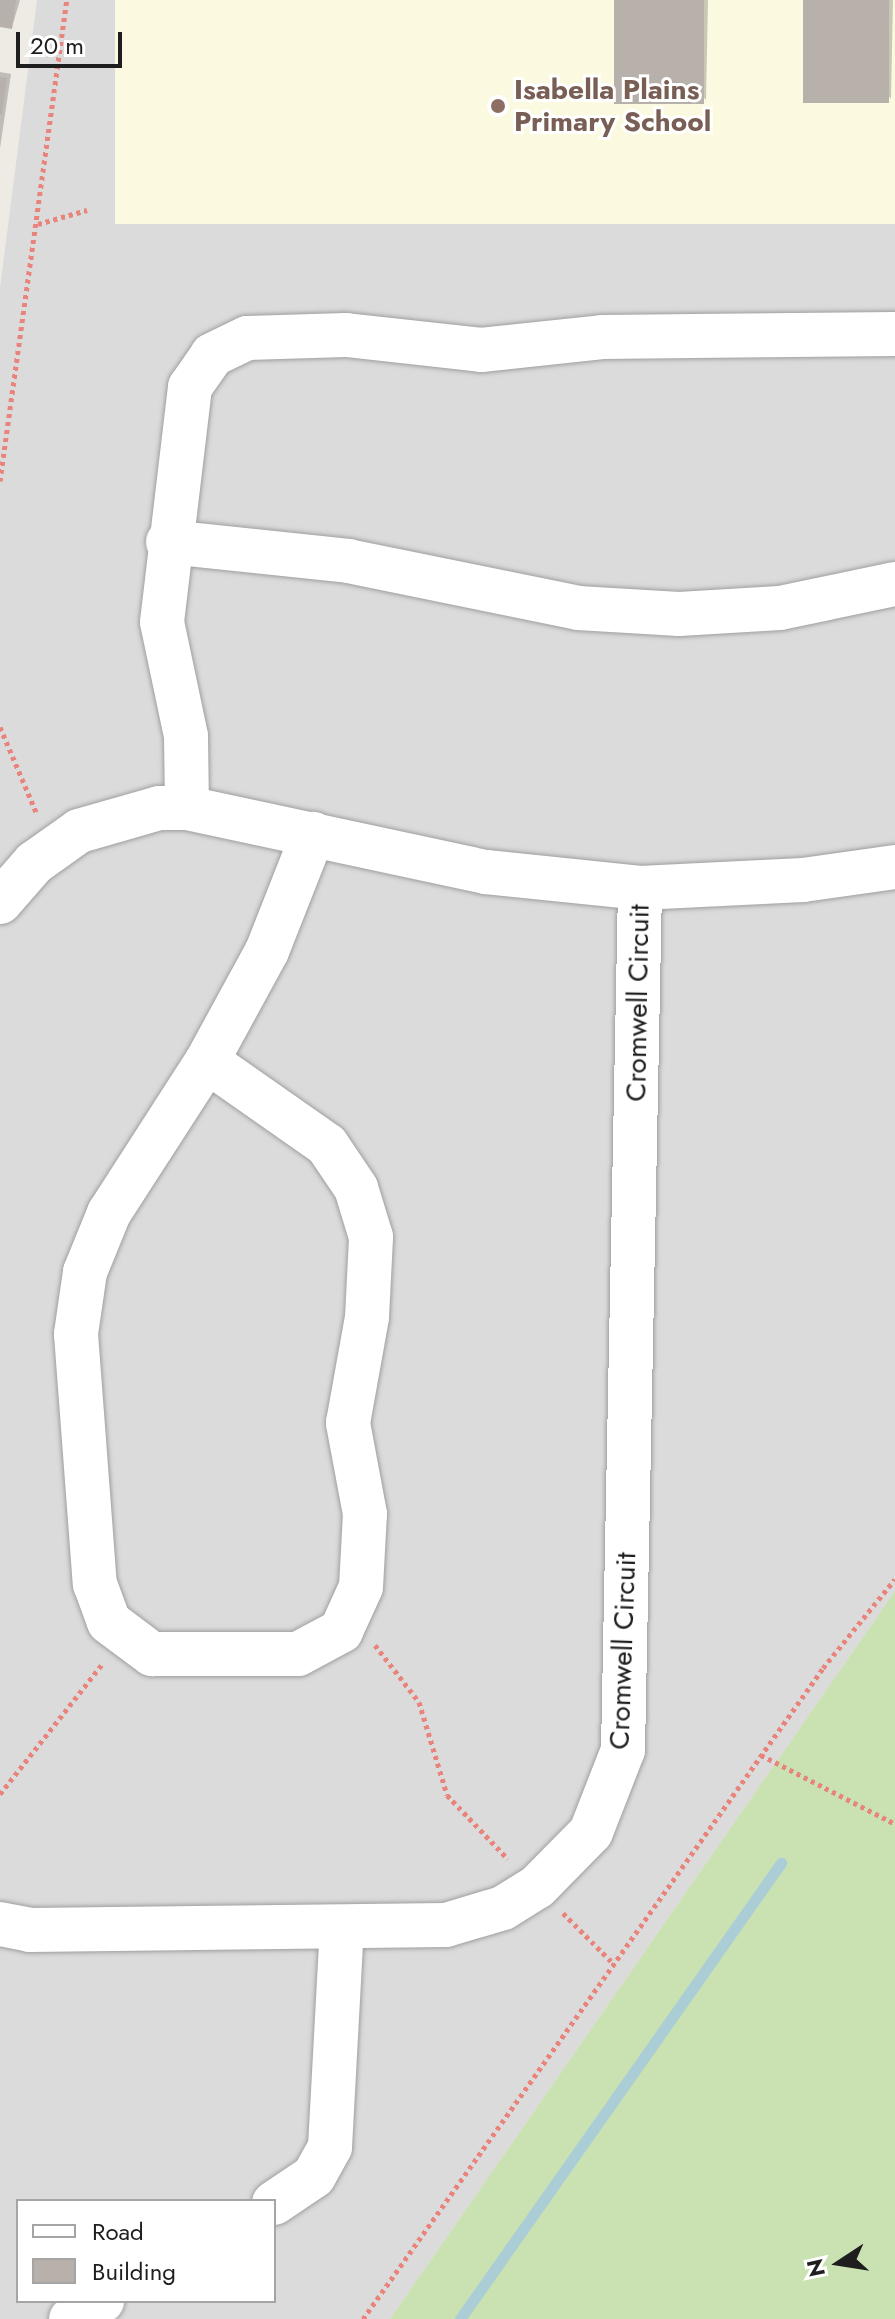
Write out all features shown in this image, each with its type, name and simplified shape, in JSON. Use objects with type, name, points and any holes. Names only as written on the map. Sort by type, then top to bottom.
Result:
[{"type":"street","points":[[187,808],[186,736],[162,622],[168,542],[190,387],[212,355],[247,338],[346,335],[481,350],[602,337],[895,334]]},
{"type":"street","points":[[168,542],[348,561],[578,608],[679,614],[780,608],[895,584]]},
{"type":"street","name":"Cromwell Circuit","points":[[0,902],[34,863],[79,831],[187,808],[486,872],[640,888],[803,880],[895,867]]},
{"type":"street","points":[[207,1061],[327,1145],[356,1188],[371,1237],[367,1317],[348,1423],[365,1514],[361,1587],[350,1618],[321,1646],[298,1654],[179,1657],[152,1654],[124,1638],[109,1622],[95,1584],[76,1334],[85,1272],[109,1213],[207,1061],[267,951],[313,834]]},
{"type":"street","name":"Cromwell Circuit","points":[[0,1924],[30,1930],[446,1925],[503,1908],[529,1879],[591,1832],[623,1750],[640,888]]},
{"type":"street","points":[[276,2202],[314,2176],[330,2147],[342,1928]]},
{"type":"street","points":[[71,2319],[99,2303]]},
{"type":"path","points":[[0,481],[67,0]]},
{"type":"path","points":[[38,224],[87,210]]},
{"type":"path","points":[[0,727],[39,819]]},
{"type":"path","points":[[363,2319],[761,1755],[895,1579]]},
{"type":"path","points":[[350,1618],[419,1702],[447,1795],[614,1964]]},
{"type":"path","points":[[0,1794],[124,1638]]},
{"type":"path","points":[[761,1755],[895,1824]]},
{"type":"shaded area","points":[[37,0],[895,0],[895,1591],[390,2319],[0,2319],[0,288]]},
{"type":"shaded area","name":"Isabella Plains Primary School","points":[[115,0],[895,0],[895,224],[115,224]]},
{"type":"green space","points":[[895,1591],[895,2319],[390,2319]]},
{"type":"building","points":[[0,0],[16,0],[12,29],[0,27]]},
{"type":"building","points":[[614,0],[704,0],[704,104],[614,104]]},
{"type":"building","points":[[803,0],[889,0],[889,103],[803,103]]},
{"type":"building","points":[[0,77],[7,78],[2,115],[0,115]]},
{"type":"waterway","points":[[460,2319],[781,1863]]},
{"type":"place","name":"Isabella Plains Primary School","points":[[498,106]]}]
